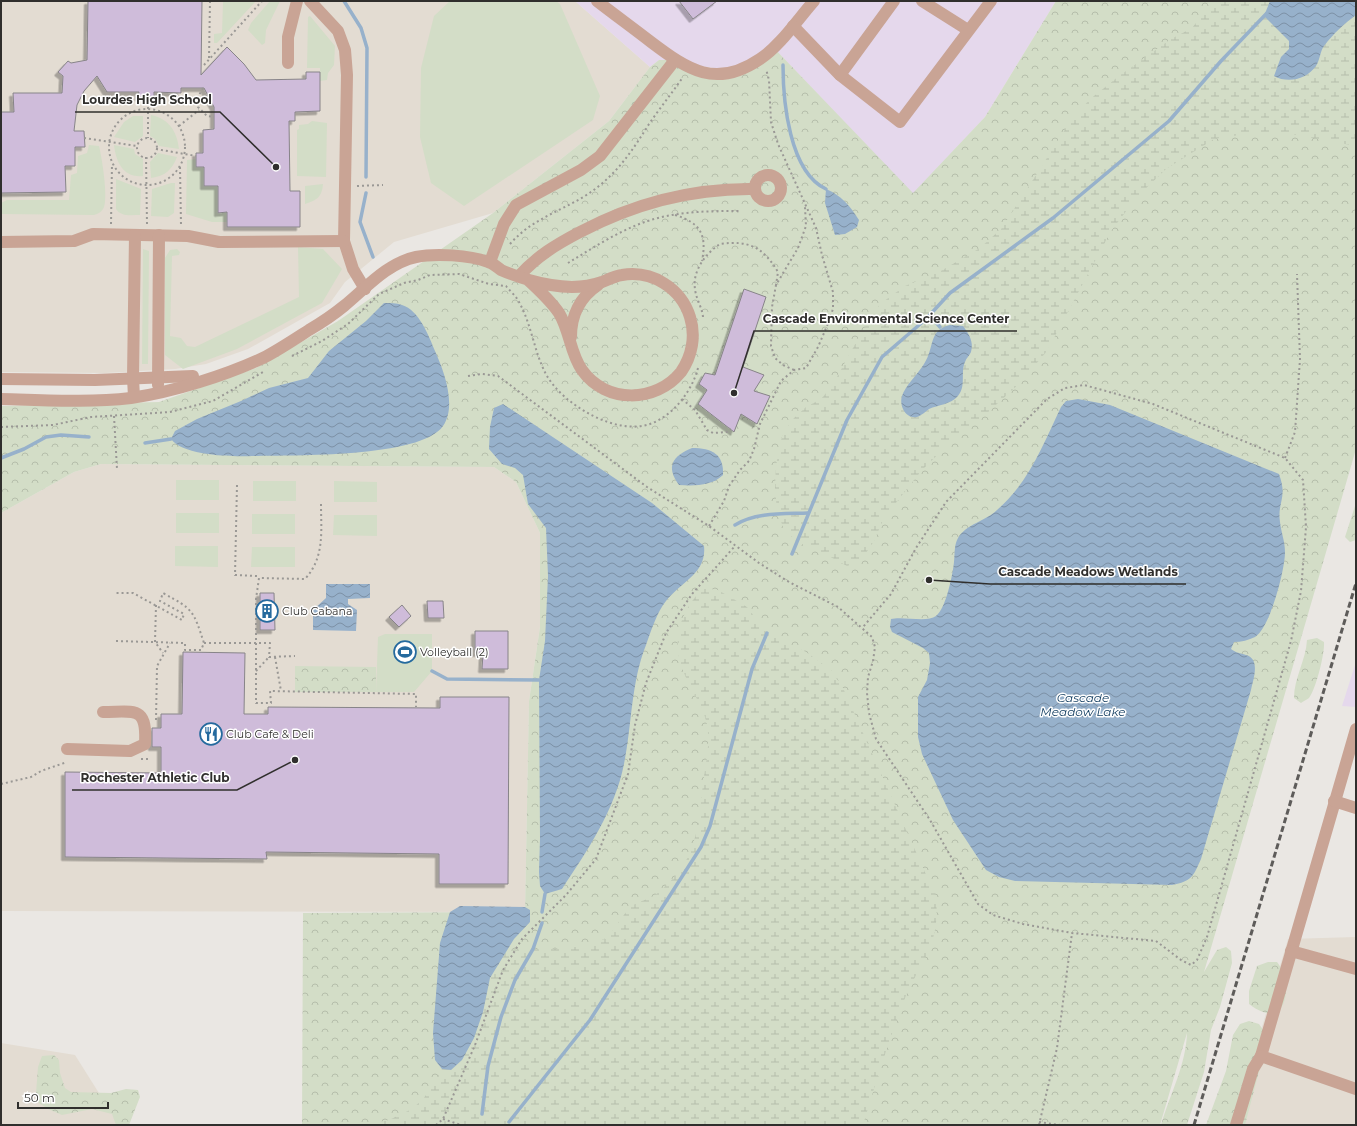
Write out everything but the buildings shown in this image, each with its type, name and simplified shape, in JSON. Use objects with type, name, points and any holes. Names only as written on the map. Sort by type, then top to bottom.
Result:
[{"type":"street","points":[[288,63],[288,37],[297,1]]},
{"type":"street","points":[[310,1],[338,31],[345,50],[348,75],[344,241],[353,269],[365,289]]},
{"type":"street","points":[[598,1],[675,60],[689,68],[705,74],[722,74],[734,71],[760,59],[793,26],[814,1]]},
{"type":"street","points":[[840,75],[894,1]]},
{"type":"street","points":[[922,1],[968,30]]},
{"type":"street","points":[[793,26],[840,75],[900,122],[991,1]]},
{"type":"street","points":[[494,265],[504,224],[516,206],[581,170],[600,156],[675,60]]},
{"type":"street","points":[[523,278],[545,251],[608,217],[652,202],[681,195],[729,189],[755,189]]},
{"type":"street","points":[[1,242],[74,241],[93,234],[181,236],[219,242],[344,241]]},
{"type":"street","points":[[134,397],[133,378],[141,235]]},
{"type":"street","points":[[158,392],[159,235]]},
{"type":"street","points":[[1,399],[99,400],[134,397],[158,392],[228,372],[266,356],[341,308],[389,269],[416,257],[460,256],[494,265],[523,278],[567,287],[584,286],[622,275],[644,275],[661,281],[676,292],[688,310],[693,330],[693,342],[686,363],[675,378],[658,390],[638,396],[617,394],[599,386],[583,372],[574,355],[571,341],[560,314],[542,293],[523,278]]},
{"type":"street","points":[[571,341],[571,328],[579,305],[585,296],[602,282]]},
{"type":"street","points":[[1,379],[159,379],[182,378],[228,372]]},
{"type":"street","points":[[67,749],[130,750],[145,744],[146,726],[143,717],[136,712],[103,712]]},
{"type":"street","points":[[1236,1125],[1253,1069],[1261,1056],[1356,729]]},
{"type":"street","points":[[1334,801],[1356,808]]},
{"type":"street","points":[[1291,951],[1356,969]]},
{"type":"street","points":[[1261,1056],[1356,1089]]},
{"type":"path","points":[[209,59],[210,1]]},
{"type":"path","points":[[204,65],[262,1]]},
{"type":"path","points":[[709,526],[724,501],[729,486],[740,470],[749,461],[754,449],[760,424],[780,381],[794,370],[806,368],[812,359],[833,309],[833,292],[816,228],[804,205],[778,144],[771,122],[767,71],[760,59]]},
{"type":"path","points":[[507,251],[518,234],[530,225],[598,187],[618,170],[689,68]]},
{"type":"path","points":[[202,88],[198,97],[199,110],[207,116],[214,117]]},
{"type":"path","points":[[148,97],[148,138]]},
{"type":"path","points":[[147,108],[163,112],[174,119],[179,126],[185,141],[185,154],[180,166],[173,176],[162,183],[146,185],[137,184],[125,179],[116,170],[110,159],[109,142],[110,134],[117,122],[126,114],[138,109],[147,108]]},
{"type":"path","points":[[179,126],[199,110]]},
{"type":"path","points":[[84,138],[137,146]]},
{"type":"path","points":[[148,138],[155,143],[156,149],[153,154],[146,157],[139,154],[137,146],[141,139],[148,138]]},
{"type":"path","points":[[156,149],[196,156]]},
{"type":"path","points":[[141,235],[146,185],[146,157]]},
{"type":"path","points":[[111,235],[112,163]]},
{"type":"path","points":[[180,166],[181,236]]},
{"type":"path","points":[[352,186],[383,185]]},
{"type":"path","points":[[776,285],[798,248],[806,226],[804,205]]},
{"type":"path","points":[[568,263],[626,230],[656,218],[696,212],[740,211]]},
{"type":"path","points":[[675,214],[696,225],[704,236],[705,248],[695,280],[695,290],[702,306],[704,322]]},
{"type":"path","points":[[701,264],[713,248],[720,244],[745,243],[764,253],[773,263],[778,272],[772,307],[770,346],[775,358],[782,365],[794,370]]},
{"type":"path","points":[[489,284],[494,265]]},
{"type":"path","points":[[418,280],[430,275],[459,274],[489,284],[506,286],[519,301],[547,376],[570,400],[598,420],[631,427],[644,426],[659,421],[670,413],[682,399],[697,374],[700,362]]},
{"type":"path","points":[[1285,458],[1295,432],[1300,359],[1296,274]]},
{"type":"path","points":[[468,376],[482,374],[498,376],[647,487],[709,526],[735,546],[789,582],[838,607],[872,637],[875,647],[874,661],[868,677],[867,692],[869,713],[876,739],[930,820],[978,904],[993,915],[1023,924],[1072,933],[1156,941],[1181,960],[1191,965],[1197,960],[1202,950],[1291,641],[1301,591],[1306,527],[1303,480],[1285,458],[1153,404],[1084,386],[1065,388],[1047,399],[946,502],[916,548],[891,594],[863,628]]},
{"type":"path","points":[[682,399],[695,410],[707,430],[719,433],[727,432],[730,428]]},
{"type":"path","points":[[1,427],[53,425],[91,417],[114,416],[117,469]]},
{"type":"path","points":[[237,485],[235,575],[257,576],[259,578],[305,579],[311,573],[321,551],[321,504]]},
{"type":"path","points":[[436,1125],[443,1118],[475,1045],[503,970],[522,939],[566,895],[596,859],[628,774],[635,725],[644,690],[666,633],[692,594],[735,546]]},
{"type":"path","points":[[259,578],[256,599],[256,703],[270,703],[270,691],[281,691],[416,694],[416,706]]},
{"type":"path","points":[[116,593],[133,593],[182,620],[184,614],[160,600],[163,593],[186,606],[195,615],[204,643],[201,650],[185,650],[185,643],[116,641]]},
{"type":"path","points":[[156,605],[155,642],[163,654]]},
{"type":"path","points":[[156,725],[157,666],[170,643]]},
{"type":"path","points":[[204,643],[270,644],[269,657],[256,671]]},
{"type":"path","points":[[269,657],[295,656]]},
{"type":"path","points":[[274,657],[281,691]]},
{"type":"path","points":[[1,784],[31,777],[41,771],[74,759]]},
{"type":"path","points":[[141,759],[148,759]]},
{"type":"path","points":[[1060,1125],[1039,1124],[1057,1048],[1072,933]]},
{"type":"path","points":[[443,1118],[461,1125]]},
{"type":"shaded area","points":[[1,1],[575,1],[650,67],[609,121],[493,213],[394,242],[345,282],[330,303],[248,349],[206,364],[175,369],[105,373],[1,372]]},
{"type":"shaded area","points":[[575,1],[1056,1],[985,117],[913,194],[773,47],[734,71],[659,60],[650,67]]},
{"type":"shaded area","points":[[101,464],[494,467],[516,482],[540,533],[540,627],[529,701],[525,912],[1,911],[1,513],[74,472]]},
{"type":"shaded area","points":[[1356,662],[1356,707],[1342,706]]},
{"type":"shaded area","points":[[1356,937],[1356,1125],[1233,1125],[1288,939]]},
{"type":"shaded area","points":[[1,1043],[75,1055],[119,1125],[1,1125]]},
{"type":"green space","points":[[215,1],[256,1],[217,43],[214,43],[214,34],[222,33],[223,2]]},
{"type":"green space","points":[[270,1],[280,1],[266,30],[265,43],[262,45],[248,30],[251,23]]},
{"type":"green space","points":[[450,1],[556,1],[560,4],[600,96],[593,120],[464,206],[431,183],[420,137],[421,68],[434,16]]},
{"type":"green space","points":[[1056,1],[1356,1],[1356,449],[1204,972],[1217,950],[1226,947],[1231,951],[1232,963],[1220,1007],[1211,1030],[1204,1072],[1187,1125],[1161,1125],[1181,1068],[1187,1033],[1160,1125],[302,1125],[303,913],[525,912],[529,701],[540,627],[540,533],[516,482],[494,467],[101,464],[74,472],[1,513],[1,406],[159,402],[256,368],[338,321],[493,213],[609,121],[650,67],[659,60],[675,60],[722,74],[773,47],[913,193],[985,117]]},
{"type":"green space","points":[[1216,1],[1356,1],[1356,146],[1286,133],[1246,134],[1214,139],[1166,169],[1137,197],[1111,231],[1047,351],[1020,383],[986,414],[957,436],[922,470],[884,518],[874,541],[860,562],[847,566],[825,554],[797,542],[783,527],[777,511],[775,488],[776,465],[782,436],[792,420],[806,407],[821,399],[832,386],[859,337],[880,304],[905,286],[939,272],[980,248],[1002,228],[1068,125],[1089,100],[1119,76],[1171,39],[1192,28],[1207,9]]},
{"type":"green space","points":[[310,16],[335,46],[334,65],[328,73],[327,80],[320,81],[320,68],[307,68],[308,17]]},
{"type":"green space","points":[[151,115],[163,119],[171,127],[174,131],[179,149],[159,146],[155,139],[150,136]]},
{"type":"green space","points":[[133,116],[143,116],[143,136],[135,142],[114,137],[124,122]]},
{"type":"green space","points":[[312,121],[327,123],[326,177],[297,176],[297,130],[299,129],[299,125],[308,124]]},
{"type":"green space","points":[[89,145],[99,146],[102,159],[105,202],[104,207],[100,212],[94,215],[1,214],[1,203],[7,200],[69,200],[71,175],[77,173],[78,156],[87,153]]},
{"type":"green space","points":[[114,145],[134,149],[135,154],[143,159],[143,176],[130,174],[122,168]]},
{"type":"green space","points":[[158,153],[177,157],[167,172],[160,176],[151,178],[150,162]]},
{"type":"green space","points":[[196,159],[196,167],[204,167],[204,186],[218,186],[218,212],[227,212],[227,222],[212,222],[186,214],[187,160]]},
{"type":"green space","points":[[116,179],[141,189],[140,215],[123,214],[118,212],[116,209]]},
{"type":"green space","points":[[175,183],[174,213],[168,217],[151,216],[152,189]]},
{"type":"green space","points":[[323,184],[320,195],[313,201],[305,204],[305,186]]},
{"type":"green space","points":[[298,247],[323,249],[342,269],[322,303],[237,349],[183,369],[165,355],[165,258],[170,250],[177,249],[180,252],[179,255],[172,256],[170,336],[181,338],[187,346],[195,347],[299,297]]},
{"type":"green space","points":[[143,249],[149,251],[148,364],[142,364]]},
{"type":"green space","points":[[176,480],[219,480],[219,500],[176,500]]},
{"type":"green space","points":[[253,481],[296,481],[296,501],[253,501]]},
{"type":"green space","points":[[334,481],[377,482],[377,502],[334,502]]},
{"type":"green space","points":[[1356,494],[1356,540],[1350,542],[1345,537],[1355,506]]},
{"type":"green space","points":[[176,513],[219,513],[219,533],[176,533]]},
{"type":"green space","points":[[252,514],[295,514],[295,534],[252,534]]},
{"type":"green space","points":[[334,515],[377,515],[377,536],[333,535]]},
{"type":"green space","points":[[175,546],[218,546],[218,567],[175,566]]},
{"type":"green space","points":[[252,547],[295,547],[295,567],[251,567]]},
{"type":"green space","points":[[703,588],[718,590],[747,607],[767,633],[806,652],[831,670],[843,688],[936,897],[937,915],[932,943],[902,1006],[886,1050],[863,1125],[364,1125],[389,1120],[412,1109],[424,1098],[442,1069],[505,950],[570,948],[595,943],[604,939],[611,933],[631,907],[636,903],[658,893],[675,877],[684,864],[690,853],[697,830],[708,750],[708,733],[703,711],[686,679],[680,661],[678,638],[683,617],[688,607]]},
{"type":"green space","name":"Volleyball (2)","points":[[385,634],[432,634],[432,671],[414,692],[376,692],[378,637]]},
{"type":"green space","points":[[1317,638],[1324,642],[1320,671],[1312,693],[1309,698],[1301,703],[1294,698],[1296,683],[1305,655],[1307,640]]},
{"type":"green space","points":[[295,666],[376,667],[376,692],[295,692]]},
{"type":"green space","points":[[1268,962],[1277,962],[1282,971],[1286,992],[1284,1002],[1279,1009],[1272,1013],[1262,1012],[1249,1004],[1249,991],[1257,966]]},
{"type":"green space","points":[[1249,1021],[1259,1024],[1266,1034],[1262,1060],[1245,1125],[1206,1125],[1226,1071],[1233,1035],[1240,1024]]},
{"type":"green space","points":[[54,1055],[59,1060],[60,1073],[65,1088],[71,1092],[111,1093],[126,1089],[138,1090],[140,1097],[129,1125],[116,1125],[112,1114],[92,1109],[62,1115],[39,1103],[36,1093],[38,1067],[42,1056]]},
{"type":"water","points":[[1270,1],[1356,1],[1356,15],[1339,29],[1324,46],[1316,66],[1308,74],[1297,79],[1285,80],[1274,76],[1281,57],[1289,49],[1289,41],[1264,16]]},
{"type":"water","points":[[826,189],[836,194],[849,206],[859,220],[857,227],[845,234],[835,235],[825,203]]},
{"type":"water","points":[[384,303],[400,304],[413,312],[423,324],[442,368],[448,388],[449,409],[443,426],[430,436],[410,444],[354,453],[325,455],[245,456],[222,456],[197,452],[177,445],[171,439],[175,431],[197,419],[269,388],[308,378],[329,351],[366,321]]},
{"type":"water","points":[[950,325],[963,326],[971,341],[971,352],[963,371],[962,389],[957,397],[951,401],[929,409],[917,417],[909,416],[902,407],[902,396],[924,364],[935,335],[943,327]]},
{"type":"water","name":"Cascade Meadow Lake","points":[[1078,399],[1110,405],[1279,474],[1282,482],[1283,489],[1279,515],[1285,552],[1276,598],[1261,632],[1253,638],[1234,642],[1231,649],[1251,657],[1255,665],[1251,690],[1201,859],[1194,874],[1188,880],[1172,885],[1015,881],[999,877],[986,870],[953,820],[922,754],[918,737],[918,697],[927,680],[930,663],[929,653],[923,648],[892,632],[890,627],[891,619],[927,619],[936,616],[940,612],[951,582],[955,546],[958,538],[966,529],[992,514],[1008,500],[1018,488],[1034,462],[1061,407],[1066,401]]},
{"type":"water","points":[[503,404],[652,503],[704,546],[704,555],[697,570],[672,594],[663,605],[650,634],[637,674],[627,749],[620,781],[607,814],[590,845],[562,889],[545,894],[540,886],[539,872],[539,680],[545,641],[548,576],[546,528],[528,504],[523,475],[515,468],[502,464],[489,449],[490,427],[494,408]]},
{"type":"water","points":[[692,448],[711,451],[719,457],[723,468],[723,475],[719,479],[697,485],[679,485],[672,472],[673,462],[680,454]]},
{"type":"water","points":[[326,584],[370,584],[370,598],[348,599],[348,604],[357,610],[356,631],[313,630],[313,610],[326,598]]},
{"type":"water","points":[[460,906],[525,907],[530,910],[530,922],[514,939],[490,978],[483,1012],[474,1038],[462,1060],[451,1070],[442,1069],[435,1060],[433,1033],[440,943],[450,912]]},
{"type":"waterway","points":[[344,1],[361,28],[367,48],[366,177]]},
{"type":"waterway","points":[[792,554],[847,420],[882,357],[926,319],[950,293],[1053,218],[1169,121],[1221,61],[1267,13]]},
{"type":"waterway","points":[[783,65],[787,115],[796,152],[804,167],[814,180],[826,189]]},
{"type":"waterway","points":[[366,193],[360,222],[373,257]]},
{"type":"waterway","points":[[926,319],[934,320],[940,327]]},
{"type":"waterway","points":[[1,458],[24,449],[46,437],[61,435],[89,437]]},
{"type":"waterway","points":[[145,443],[171,439]]},
{"type":"waterway","points":[[735,525],[761,516],[808,513]]},
{"type":"waterway","points":[[509,1122],[590,1020],[701,847],[710,826],[752,669],[767,633]]},
{"type":"waterway","points":[[432,671],[447,679],[539,680]]},
{"type":"waterway","points":[[542,912],[545,894]]},
{"type":"waterway","points":[[482,1114],[488,1066],[501,1017],[515,980],[533,949],[542,923]]},
{"type":"railway","points":[[1194,1125],[1356,583]]},
{"type":"place","name":"Lourdes High School","points":[[276,167]]},
{"type":"place","name":"Cascade Environmental Science Center","points":[[734,393]]},
{"type":"place","name":"Cascade Meadows Wetlands","points":[[929,580]]},
{"type":"place","name":"Club Cabana","points":[[267,611]]},
{"type":"place","name":"Volleyball (2)","points":[[405,652]]},
{"type":"place","name":"Club Cafe & Deli","points":[[211,734]]},
{"type":"place","name":"Rochester Athletic Club","points":[[295,760]]}]
